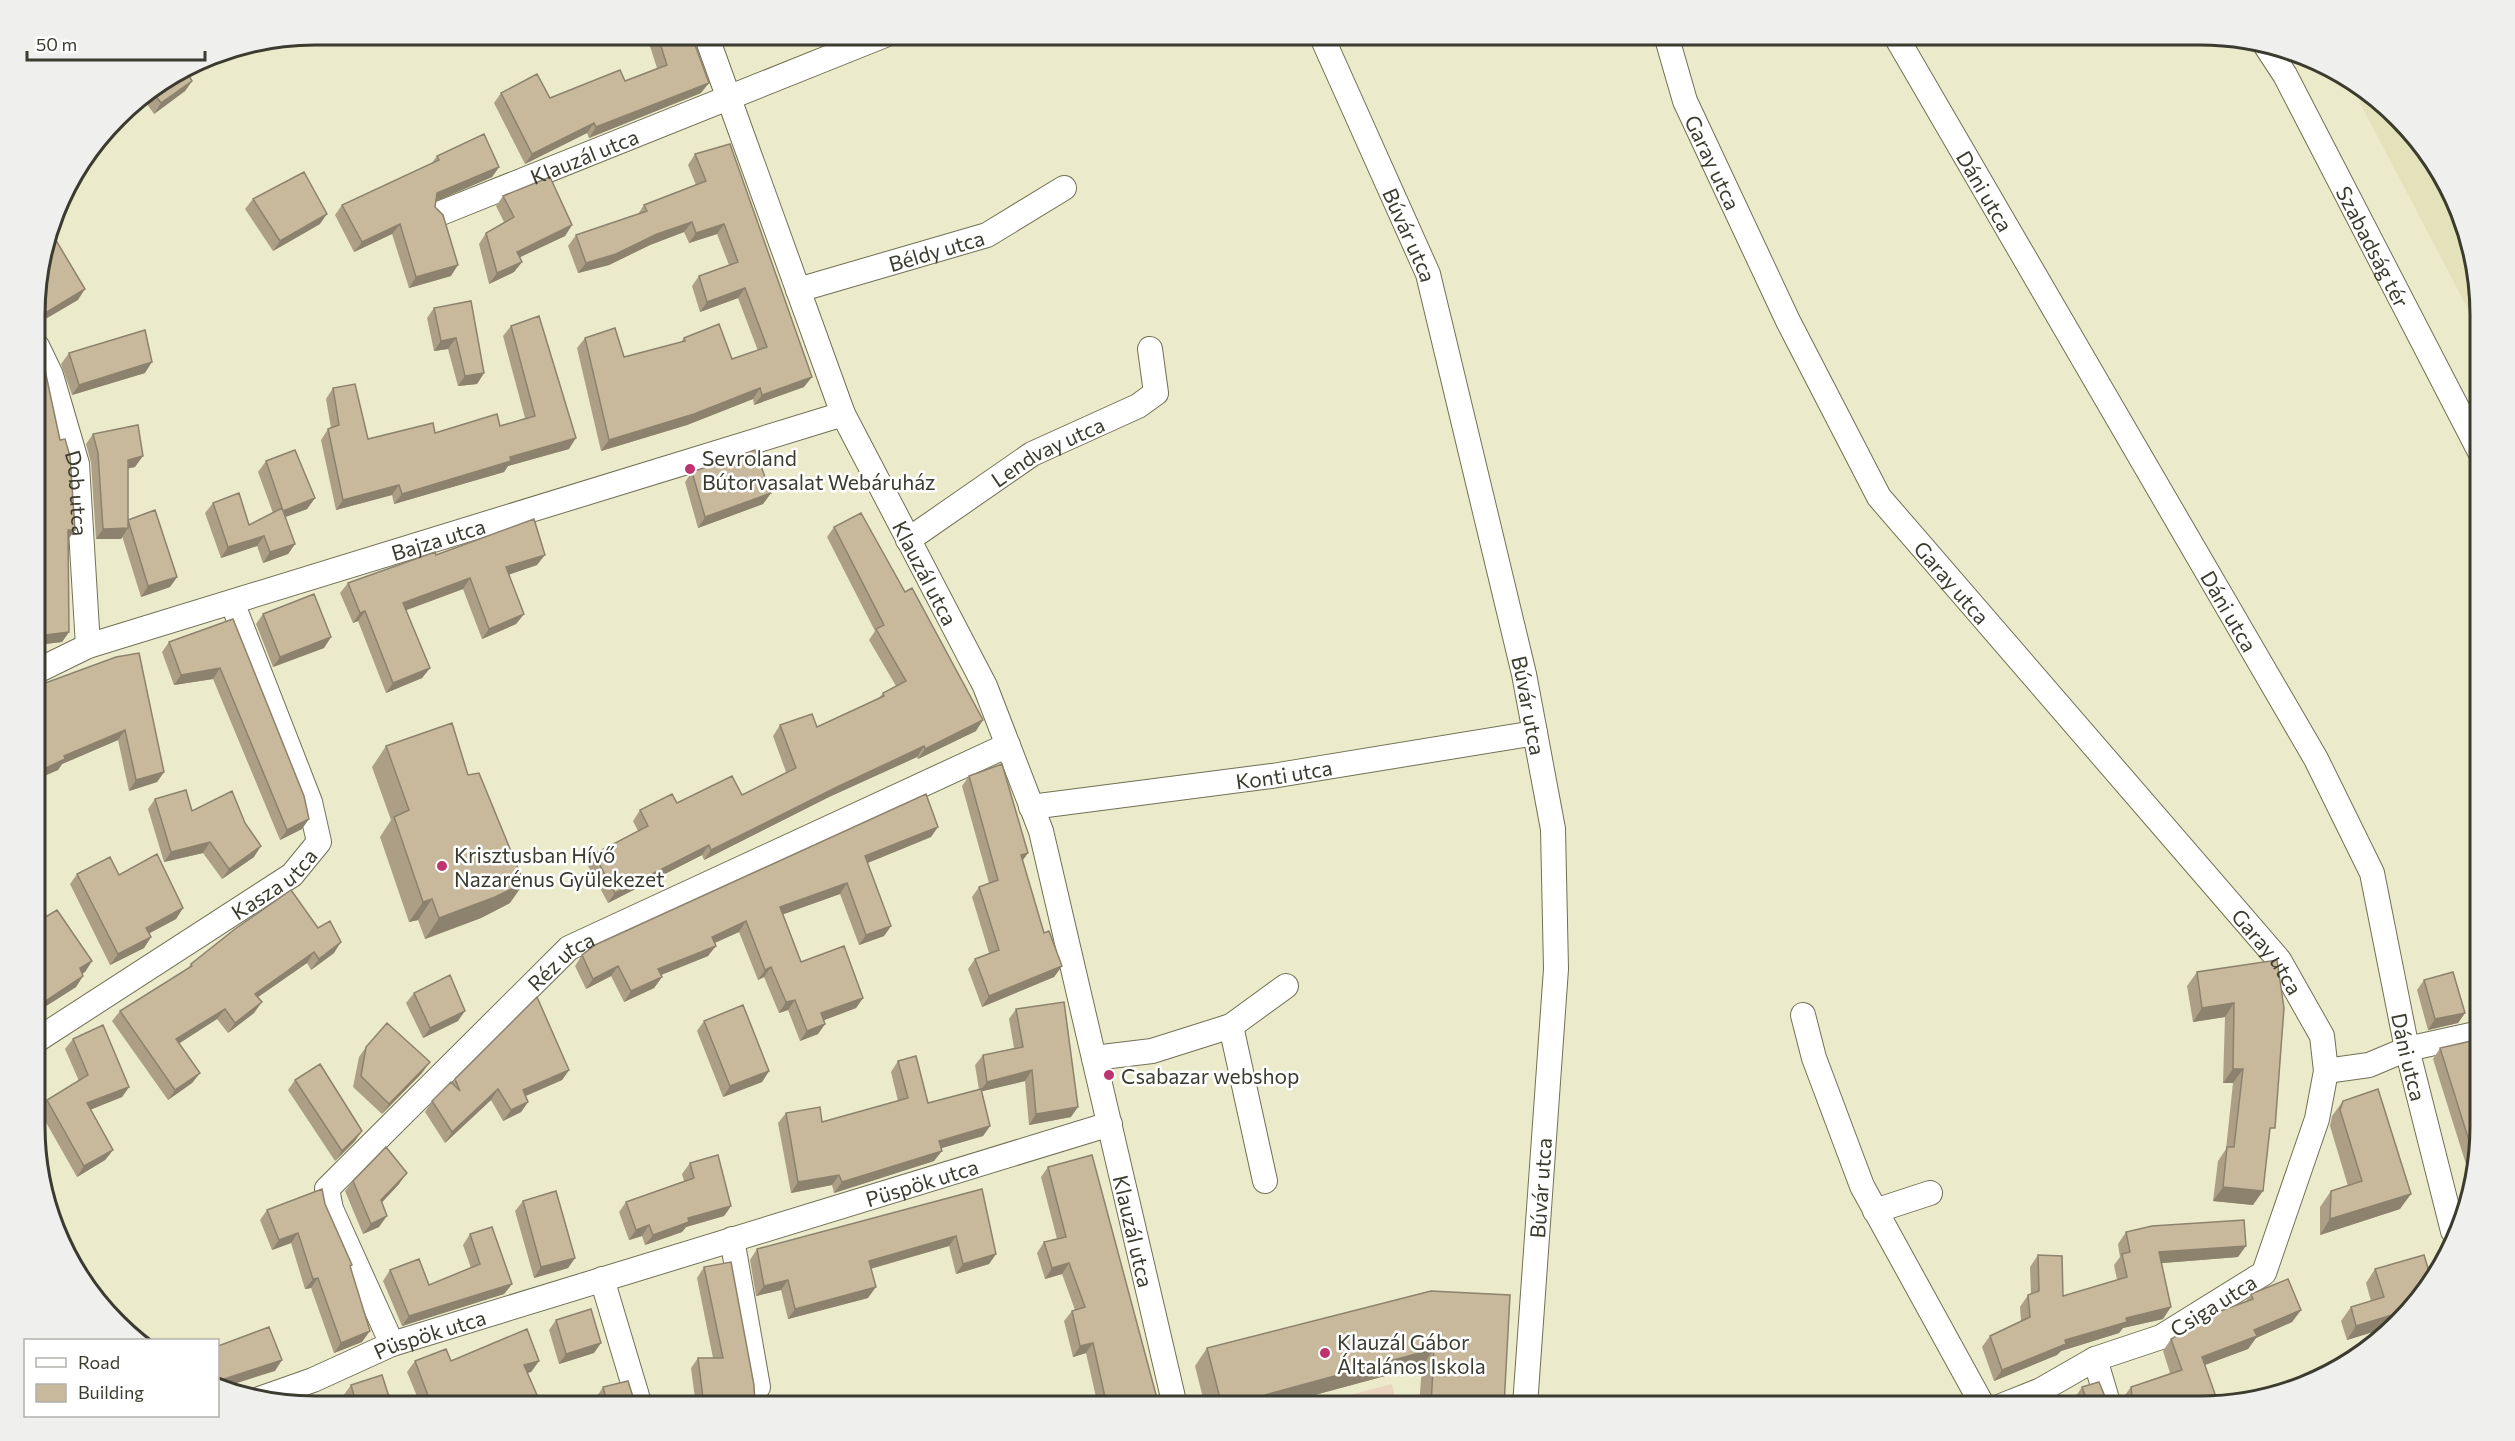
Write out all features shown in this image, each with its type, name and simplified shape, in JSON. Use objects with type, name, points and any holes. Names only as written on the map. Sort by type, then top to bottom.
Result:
[{"type":"street","name":"Klauzál utca","points":[[710,45],[843,414],[985,686],[1041,831],[1173,1396]]},
{"type":"street","points":[[728,96],[857,45]]},
{"type":"street","name":"Búvár utca","points":[[1326,45],[1428,274],[1524,674],[1553,829],[1556,969],[1526,1396]]},
{"type":"street","name":"Garay utca","points":[[1669,45],[1685,101],[1788,321],[1879,497],[2279,960],[2322,1036],[2326,1071]]},
{"type":"street","name":"Dáni utca","points":[[1900,45],[2316,759],[2372,873],[2407,1049],[2452,1223]]},
{"type":"street","name":"Szabadság tér","points":[[2271,54],[2284,75],[2470,433]]},
{"type":"street","name":"Klauzál utca","points":[[441,213],[728,96]]},
{"type":"street","name":"Béldy utca","points":[[798,291],[987,235],[1064,188]]},
{"type":"street","name":"Lendvay utca","points":[[908,540],[1032,454],[1138,406],[1155,393],[1150,349]]},
{"type":"street","name":"Dob utca","points":[[45,363],[51,375],[77,464],[88,646]]},
{"type":"street","name":"Bajza utca","points":[[45,667],[88,646],[843,414]]},
{"type":"street","name":"Kasza utca","points":[[45,1035],[292,875],[319,842],[310,802],[232,602]]},
{"type":"street","name":"Konti utca","points":[[1031,807],[1272,776],[1535,733]]},
{"type":"street","name":"Réz utca","points":[[392,1344],[331,1209],[327,1189],[569,948],[1008,745]]},
{"type":"street","points":[[1094,1058],[1152,1051],[1231,1026],[1286,986]]},
{"type":"street","points":[[1803,1015],[1814,1058],[1862,1186],[1977,1396]]},
{"type":"street","points":[[1231,1026],[1265,1181]]},
{"type":"street","points":[[2326,1071],[2369,1065],[2407,1049],[2470,1035]]},
{"type":"street","name":"Csiga utca","points":[[2026,1396],[2041,1390],[2095,1359],[2161,1337],[2264,1274],[2317,1119],[2326,1071]]},
{"type":"street","name":"Püspök utca","points":[[275,1393],[313,1380],[392,1344],[1110,1124]]},
{"type":"street","points":[[1875,1211],[1930,1194]]},
{"type":"street","points":[[732,1239],[758,1387]]},
{"type":"street","points":[[603,1279],[637,1396]]},
{"type":"street","points":[[2095,1359],[2106,1396]]},
{"type":"shaded area","points":[[2356,95],[2378,112],[2403,137],[2434,180],[2456,228],[2461,245],[2468,280],[2470,313]]},
{"type":"shaded area","points":[[1392,1384],[1395,1396],[1347,1396]]},
{"type":"building","points":[[661,45],[695,45],[709,83],[596,127],[594,123],[532,154],[501,93],[537,74],[550,98],[620,70],[625,81],[667,65]]},
{"type":"building","points":[[189,76],[192,81],[161,103],[157,97]]},
{"type":"building","points":[[484,134],[499,167],[437,193],[435,207],[443,215],[458,265],[416,277],[400,224],[362,242],[342,205],[439,160],[437,156]]},
{"type":"building","points":[[730,144],[812,377],[762,395],[760,388],[694,414],[609,440],[585,338],[615,328],[624,357],[685,341],[684,338],[719,324],[732,359],[767,347],[745,288],[707,302],[699,276],[738,262],[724,224],[696,233],[692,222],[657,234],[616,254],[586,263],[576,235],[647,211],[644,205],[706,181],[695,154]]},
{"type":"building","points":[[304,172],[327,214],[280,241],[253,199]]},
{"type":"building","points":[[550,177],[572,225],[517,252],[522,262],[497,273],[486,233],[514,217],[503,196]]},
{"type":"building","points":[[56,240],[85,289],[45,313],[47,280]]},
{"type":"building","points":[[471,301],[484,373],[465,376],[456,338],[441,341],[434,308]]},
{"type":"building","points":[[539,316],[576,438],[510,457],[511,461],[402,494],[399,485],[343,500],[328,429],[339,425],[333,388],[355,384],[368,439],[433,423],[435,433],[497,414],[500,426],[535,416],[511,326]]},
{"type":"building","points":[[145,330],[152,362],[79,385],[69,353]]},
{"type":"building","points":[[45,370],[60,440],[65,439],[70,456],[75,530],[68,530],[69,632],[45,635]]},
{"type":"building","points":[[138,425],[143,456],[128,460],[128,528],[103,529],[98,453],[93,434]]},
{"type":"building","points":[[295,450],[315,498],[283,511],[266,461]]},
{"type":"building","points":[[755,450],[771,493],[705,517],[692,472]]},
{"type":"building","points":[[239,493],[249,525],[282,508],[295,544],[270,552],[264,536],[228,547],[213,503]]},
{"type":"building","points":[[155,510],[177,577],[148,586],[128,520]]},
{"type":"building","points":[[861,513],[905,592],[912,588],[983,720],[925,749],[924,746],[837,787],[711,850],[709,845],[615,893],[594,854],[648,826],[640,810],[672,794],[677,803],[732,776],[742,795],[796,768],[780,725],[812,714],[817,727],[884,696],[883,693],[906,681],[876,629],[884,625],[834,527]]},
{"type":"building","points":[[534,519],[545,555],[506,567],[524,614],[489,629],[470,578],[403,603],[430,668],[393,683],[365,611],[360,613],[348,583],[435,552],[436,555]]},
{"type":"building","points":[[314,594],[331,637],[280,657],[263,614]]},
{"type":"building","points":[[233,619],[304,796],[309,819],[287,830],[220,668],[181,675],[169,642]]},
{"type":"building","points":[[139,653],[164,772],[136,780],[125,730],[64,756],[65,759],[45,768],[45,683],[116,657]]},
{"type":"building","name":"Krisztusban Hívő Nazarénus Gyülekezet","points":[[452,723],[468,775],[479,773],[524,883],[495,897],[439,918],[432,899],[423,902],[394,817],[409,810],[386,746]]},
{"type":"building","points":[[1002,764],[1028,853],[1021,855],[1044,933],[1049,931],[1062,966],[989,996],[975,959],[999,950],[979,887],[998,880],[969,776]]},
{"type":"building","points":[[186,790],[192,811],[232,791],[245,823],[261,846],[229,869],[210,842],[171,852],[155,799]]},
{"type":"building","points":[[926,794],[938,827],[865,856],[891,926],[866,935],[847,883],[780,907],[801,962],[844,946],[863,998],[821,1013],[825,1024],[807,1031],[795,1000],[786,1002],[771,967],[765,970],[746,921],[712,937],[716,946],[658,969],[662,977],[631,991],[618,966],[593,979],[582,955],[595,945]]},
{"type":"building","points":[[157,854],[183,908],[146,928],[151,937],[118,954],[77,874],[110,857],[119,875]]},
{"type":"building","points":[[291,890],[318,928],[330,921],[341,942],[319,959],[314,952],[255,994],[262,1002],[235,1023],[225,1009],[176,1039],[200,1073],[175,1090],[120,1011],[192,966],[191,964],[235,929]]},
{"type":"building","points":[[57,910],[92,961],[80,968],[83,976],[45,1001],[45,917]]},
{"type":"building","points":[[2277,960],[2284,1008],[2275,1128],[2270,1128],[2263,1191],[2223,1187],[2227,1147],[2234,1147],[2243,1069],[2233,1069],[2234,1003],[2202,1008],[2197,972]]},
{"type":"building","points":[[2453,972],[2465,1013],[2435,1019],[2424,980]]},
{"type":"building","points":[[450,975],[465,1011],[430,1028],[414,993]]},
{"type":"building","points":[[537,997],[569,1070],[523,1090],[528,1102],[511,1110],[498,1089],[452,1132],[432,1101],[451,1082],[460,1091],[455,1079]]},
{"type":"building","points":[[1064,1002],[1078,1107],[1036,1114],[1032,1070],[987,1082],[983,1055],[1023,1047],[1016,1009]]},
{"type":"building","points":[[743,1005],[769,1071],[730,1086],[704,1021]]},
{"type":"building","points":[[387,1023],[430,1062],[389,1104],[361,1076],[366,1047]]},
{"type":"building","points":[[103,1025],[129,1087],[87,1103],[113,1150],[84,1166],[47,1100],[88,1075],[73,1039]]},
{"type":"building","points":[[2470,1041],[2469,1141],[2440,1048]]},
{"type":"building","points":[[916,1056],[928,1103],[981,1089],[990,1126],[939,1141],[942,1151],[842,1182],[839,1175],[798,1182],[786,1113],[820,1107],[822,1122],[908,1098],[898,1061]]},
{"type":"building","points":[[320,1064],[362,1131],[342,1151],[295,1080]]},
{"type":"building","points":[[2378,1089],[2411,1194],[2330,1219],[2331,1191],[2362,1181],[2340,1110],[2343,1101]]},
{"type":"building","points":[[386,1147],[407,1173],[381,1200],[387,1216],[371,1224],[353,1181]]},
{"type":"building","points":[[718,1155],[731,1206],[688,1218],[689,1222],[653,1235],[649,1225],[636,1230],[626,1202],[694,1178],[690,1163]]},
{"type":"building","points":[[1092,1155],[1156,1396],[1105,1396],[1093,1343],[1080,1346],[1072,1311],[1085,1307],[1069,1263],[1052,1268],[1044,1242],[1066,1237],[1048,1167]]},
{"type":"building","points":[[322,1189],[325,1204],[352,1265],[350,1266],[370,1331],[341,1343],[318,1278],[313,1279],[298,1233],[279,1240],[267,1210]]},
{"type":"building","points":[[982,1189],[996,1254],[963,1264],[956,1236],[869,1261],[876,1287],[795,1309],[788,1280],[764,1286],[757,1249]]},
{"type":"building","points":[[556,1191],[575,1258],[541,1267],[523,1201]]},
{"type":"building","points":[[2244,1220],[2246,1246],[2159,1252],[2171,1307],[2126,1318],[2127,1322],[2065,1340],[2066,1344],[2002,1370],[1990,1336],[2030,1317],[2028,1295],[2039,1291],[2038,1255],[2062,1256],[2063,1296],[2127,1277],[2122,1254],[2130,1252],[2126,1232],[2152,1226]]},
{"type":"building","points":[[492,1227],[512,1284],[409,1316],[390,1270],[419,1259],[429,1285],[480,1264],[470,1234]]},
{"type":"building","points":[[2424,1255],[2428,1269],[2393,1315],[2356,1326],[2351,1307],[2384,1297],[2375,1269]]},
{"type":"building","points":[[731,1262],[755,1396],[703,1396],[698,1358],[723,1358],[704,1267]]},
{"type":"building","points":[[2288,1279],[2301,1310],[2254,1330],[2257,1336],[2202,1357],[2215,1394],[2132,1396],[2131,1387],[2182,1370],[2171,1339],[2218,1312],[2253,1299],[2251,1294]]},
{"type":"building","points":[[1431,1291],[1510,1295],[1505,1396],[1432,1396],[1434,1349],[1265,1396],[1219,1396],[1207,1348]]},
{"type":"building","points":[[591,1309],[601,1343],[566,1354],[556,1320]]},
{"type":"building","points":[[269,1327],[282,1360],[222,1380],[219,1378],[219,1346]]},
{"type":"building","points":[[527,1329],[539,1361],[524,1365],[537,1396],[428,1396],[415,1361],[446,1349],[451,1361]]},
{"type":"building","points":[[382,1375],[389,1396],[354,1396],[351,1385]]},
{"type":"building","points":[[628,1381],[633,1396],[605,1396],[603,1387]]},
{"type":"building","points":[[2099,1382],[2105,1396],[2085,1396],[2082,1387]]},
{"type":"place","name":"Sevroland Bútorvasalat Webáruház","points":[[690,469]]},
{"type":"place","name":"Krisztusban Hívő Nazarénus Gyülekezet","points":[[442,866]]},
{"type":"place","name":"Csabazar webshop","points":[[1109,1075]]},
{"type":"place","name":"Klauzál Gábor Általános Iskola","points":[[1325,1353]]}]
